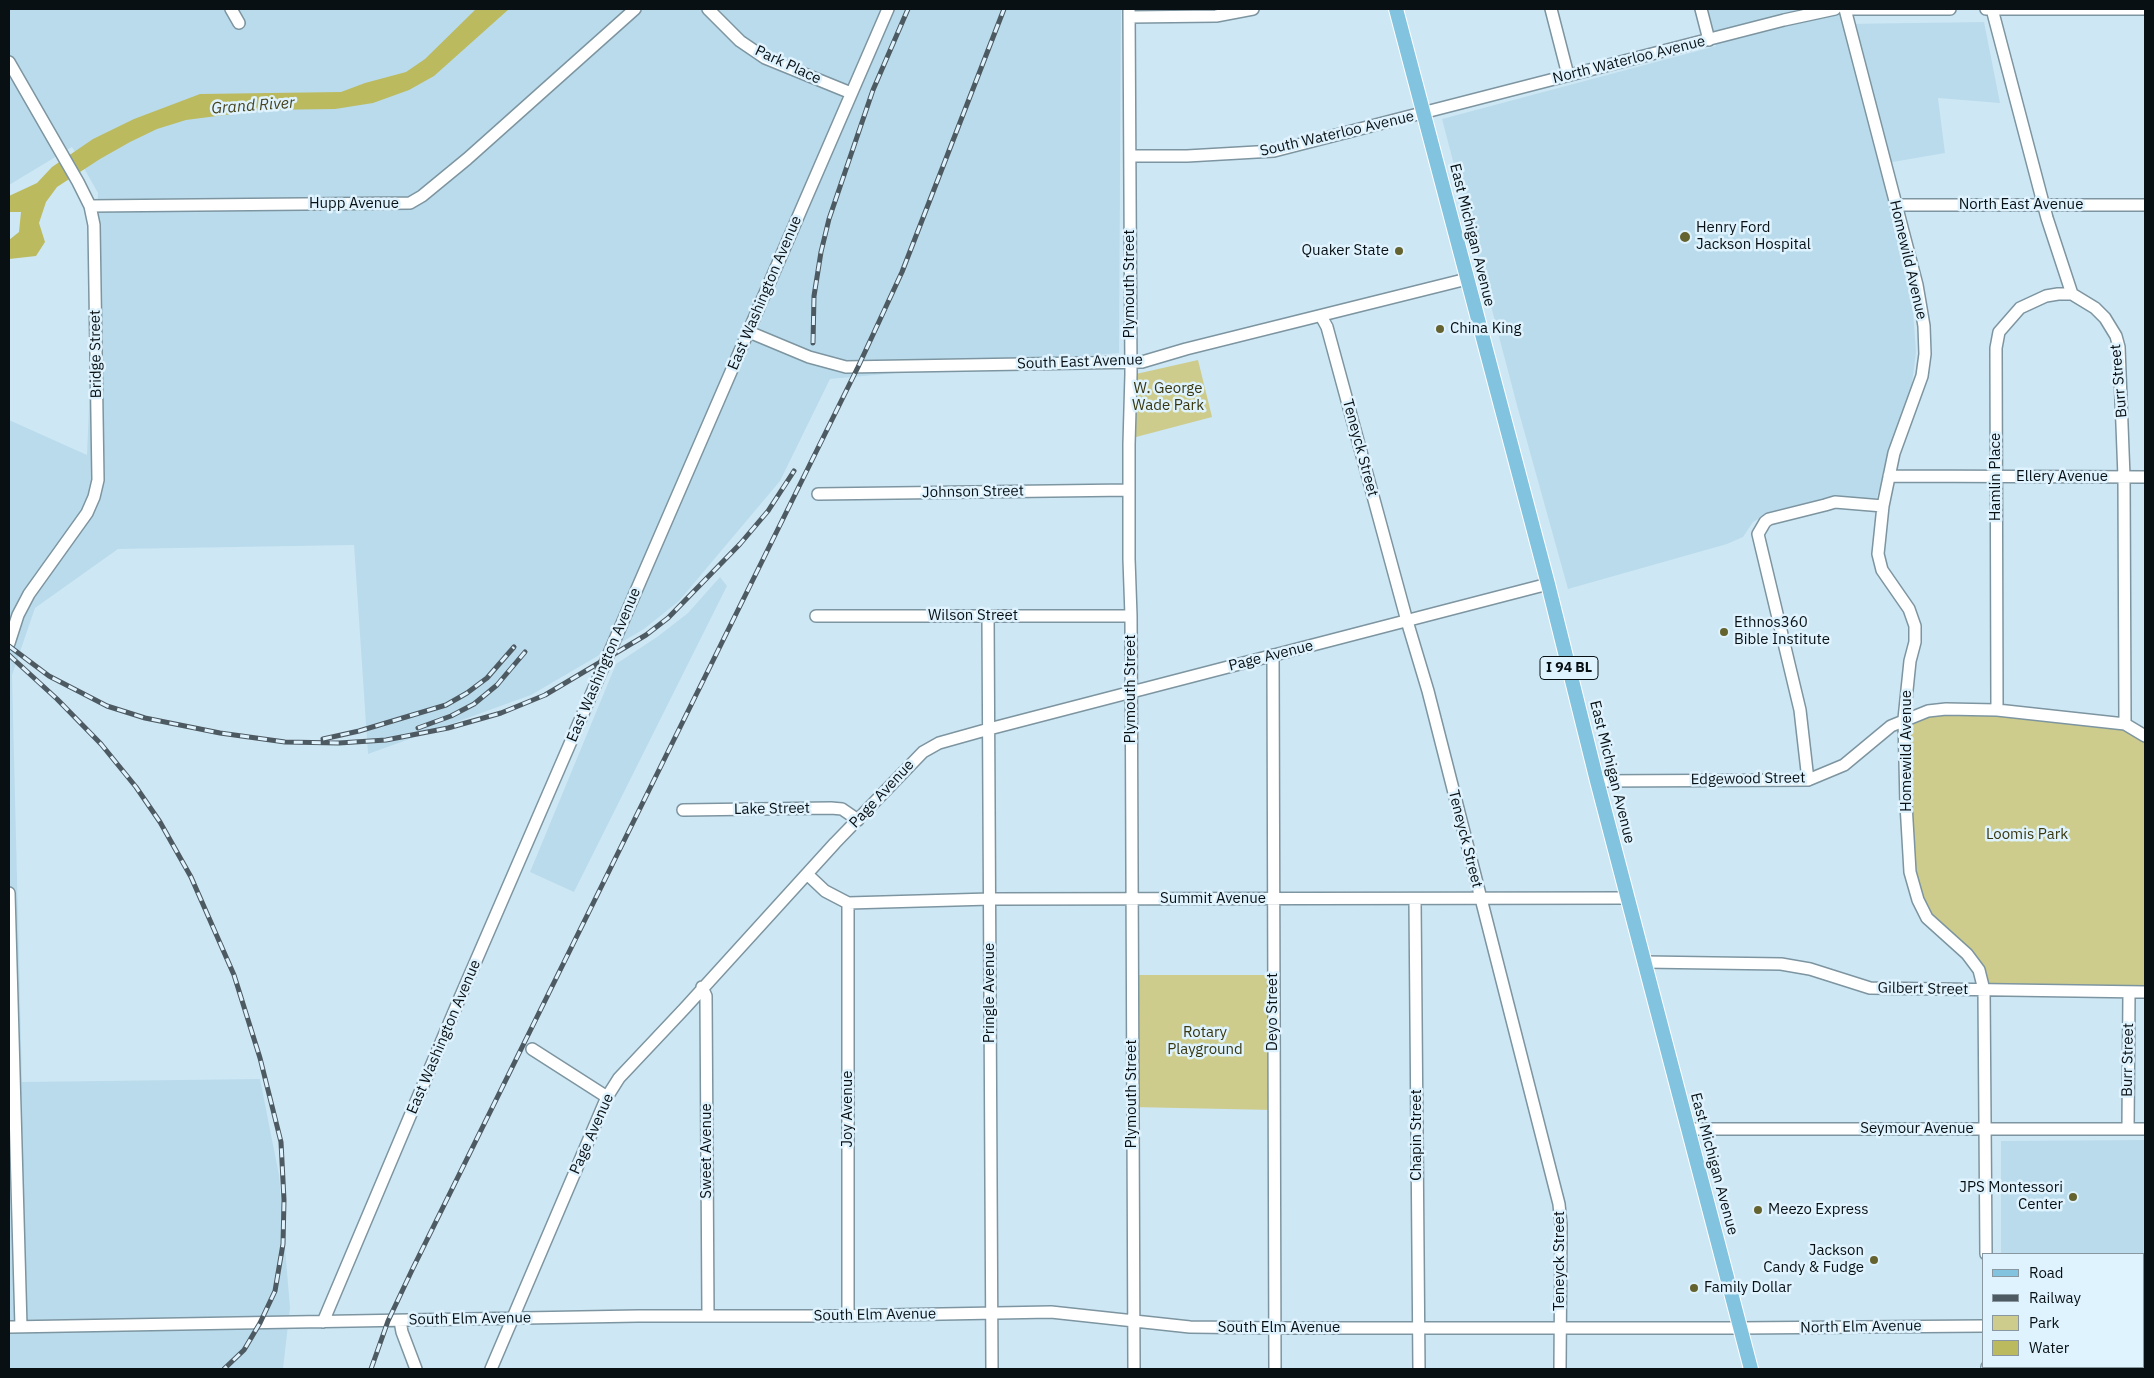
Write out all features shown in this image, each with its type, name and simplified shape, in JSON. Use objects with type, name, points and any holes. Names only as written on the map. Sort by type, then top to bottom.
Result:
[{"type":"main road","name":"East Michigan Avenue","points":[[1396,9],[1548,584],[1597,781],[1751,1369]]},
{"type":"street","points":[[230,9],[239,23]]},
{"type":"street","name":"Hupp Avenue","points":[[90,206],[410,203],[422,196],[467,159],[635,9]]},
{"type":"street","name":"Park Place","points":[[708,9],[740,42],[765,58],[851,93]]},
{"type":"street","name":"East Washington Avenue","points":[[323,1322],[459,1000],[888,9]]},
{"type":"street","points":[[1129,13],[1216,16],[1253,9]]},
{"type":"street","points":[[1552,9],[1568,75]]},
{"type":"street","points":[[1701,9],[1709,40]]},
{"type":"street","name":"North Waterloo Avenue","points":[[1424,114],[1568,75],[1784,20],[1835,9]]},
{"type":"street","name":"Homewild Avenue","points":[[1845,9],[1917,285],[1924,326],[1925,354],[1922,376],[1894,453],[1883,506],[1878,554],[1882,570],[1909,609],[1915,626],[1915,642],[1910,661],[1904,719],[1910,872],[1918,900],[1927,918],[1967,954],[1979,970],[1984,990],[1986,1253]]},
{"type":"street","points":[[1854,9],[1950,9]]},
{"type":"street","points":[[1986,9],[2145,10]]},
{"type":"street","points":[[1992,9],[2044,205],[2072,294]]},
{"type":"street","name":"Plymouth Street","points":[[1129,13],[1131,362],[1129,560],[1131,616],[1134,1369]]},
{"type":"street","name":"Bridge Street","points":[[9,62],[90,206],[94,225],[98,480],[94,497],[87,513],[29,594],[18,615],[9,643]]},
{"type":"street","name":"South Waterloo Avenue","points":[[1130,156],[1261,154],[1424,114]]},
{"type":"street","name":"North East Avenue","points":[[1896,206],[2145,205]]},
{"type":"street","name":"South East Avenue","points":[[749,332],[809,357],[846,367],[1142,362],[1186,349],[1467,279]]},
{"type":"street","name":"Hamlin Place","points":[[1997,710],[1996,348],[1999,332],[2020,308],[2046,296],[2072,294]]},
{"type":"street","name":"Burr Street","points":[[2072,294],[2096,308],[2105,318],[2116,336],[2119,347],[2124,477],[2125,724]]},
{"type":"street","name":"Teneyck Street","points":[[1321,316],[1328,327],[1428,692],[1559,1204],[1561,1225],[1560,1369]]},
{"type":"street","name":"Ellery Avenue","points":[[1889,476],[2145,477]]},
{"type":"street","name":"Johnson Street","points":[[818,494],[1130,490]]},
{"type":"street","points":[[1808,780],[1800,710],[1758,542],[1758,534],[1760,528],[1769,519],[1835,502],[1883,506]]},
{"type":"street","name":"Page Avenue","points":[[491,1369],[607,1097],[619,1078],[807,874],[923,752],[939,743],[989,729],[1548,584]]},
{"type":"street","name":"Wilson Street","points":[[816,616],[1131,616]]},
{"type":"street","name":"Pringle Avenue","points":[[988,616],[992,1369]]},
{"type":"street","name":"Deyo Street","points":[[1273,656],[1275,1369]]},
{"type":"street","name":"Edgewood Street","points":[[1597,781],[1808,780],[1844,765],[1891,726],[1904,719],[1928,711],[1946,709],[1997,710],[2125,724],[2145,736]]},
{"type":"street","name":"Lake Street","points":[[683,810],[831,808],[842,809],[858,820]]},
{"type":"street","name":"Summit Avenue","points":[[807,874],[825,891],[848,902],[990,899],[1415,900],[1628,898]]},
{"type":"street","points":[[9,893],[13,1186],[22,1327]]},
{"type":"street","name":"Chapin Street","points":[[1415,900],[1419,1369]]},
{"type":"street","name":"Joy Avenue","points":[[848,902],[848,1315]]},
{"type":"street","name":"Gilbert Street","points":[[1645,962],[1781,964],[1810,969],[1870,988],[2145,992]]},
{"type":"street","name":"Sweet Avenue","points":[[702,987],[706,996],[708,1316]]},
{"type":"street","name":"Burr Street","points":[[2128,1129],[2129,992]]},
{"type":"street","points":[[532,1049],[607,1097]]},
{"type":"street","name":"Seymour Avenue","points":[[1688,1129],[2145,1129]]},
{"type":"street","name":"South Elm Avenue","points":[[9,1327],[513,1317],[1063,1312],[1190,1327],[1740,1328]]},
{"type":"street","points":[[400,1320],[402,1332],[416,1369]]},
{"type":"street","name":"North Elm Avenue","points":[[1740,1328],[1982,1326]]},
{"type":"shaded area","points":[[9,9],[1121,9],[1119,353],[830,379],[780,481],[679,601],[644,629],[531,695],[368,754],[354,545],[118,549],[35,608],[12,675],[22,1082],[260,1079],[279,1175],[290,1308],[283,1369],[9,1369],[9,420],[87,455],[98,193],[72,147],[9,185]]},
{"type":"shaded area","name":"Henry Ford Jackson Hospital","points":[[1706,9],[1839,9],[1843,24],[1984,22],[2000,103],[1938,98],[1945,153],[1881,164],[1913,311],[1916,352],[1912,384],[1897,439],[1876,499],[1866,500],[1836,496],[1772,511],[1753,522],[1743,537],[1727,544],[1568,589],[1518,409],[1442,119],[1716,46]]},
{"type":"shaded area","points":[[720,577],[727,586],[574,892],[530,872],[616,664],[657,637],[688,613]]},
{"type":"shaded area","name":"JPS Montessori Center","points":[[2145,1140],[2145,1309],[2144,1253],[2001,1253],[2001,1141]]},
{"type":"green space","name":"W. George Wade Park","points":[[1198,360],[1212,417],[1136,437],[1136,374]]},
{"type":"green space","name":"Loomis Park","points":[[1946,709],[2125,724],[2145,736],[2145,991],[1984,990],[1967,954],[1918,900],[1908,840],[1904,719]]},
{"type":"green space","name":"Rotary Playground","points":[[1132,975],[1273,975],[1273,1110],[1132,1107]]},
{"type":"water","name":"Grand River","points":[[476,9],[509,9],[434,76],[409,90],[373,103],[335,109],[263,110],[186,120],[157,129],[130,142],[57,187],[46,202],[39,223],[45,242],[36,256],[9,259],[9,240],[19,232],[21,212],[9,212],[9,196],[37,183],[52,167],[93,139],[134,119],[200,94],[341,92],[365,83],[406,72],[425,59]]},
{"type":"railway","points":[[813,343],[814,296],[821,252],[829,219],[873,90],[908,9]]},
{"type":"railway","points":[[371,1369],[388,1321],[413,1268],[858,367],[902,272],[1004,9]]},
{"type":"railway","points":[[9,646],[49,676],[107,706],[145,718],[220,733],[285,742],[339,743],[386,740],[448,728],[501,713],[545,695],[646,635],[668,618],[740,544],[768,511],[794,471]]},
{"type":"railway","points":[[323,739],[359,731],[446,705],[467,693],[487,678],[514,647]]},
{"type":"railway","points":[[418,728],[451,716],[474,704],[497,685],[525,652]]},
{"type":"railway","points":[[9,655],[57,699],[101,744],[136,787],[160,822],[191,877],[234,975],[260,1058],[281,1142],[284,1200],[283,1244],[275,1291],[260,1323],[244,1350],[224,1369]]},
{"type":"place","name":"Henry Ford Jackson Hospital","points":[[1685,237]]},
{"type":"place","name":"Quaker State","points":[[1399,251]]},
{"type":"place","name":"China King","points":[[1440,329]]},
{"type":"place","name":"Ethnos360 Bible Institute","points":[[1724,632]]},
{"type":"place","name":"JPS Montessori Center","points":[[2073,1197]]},
{"type":"place","name":"Meezo Express","points":[[1758,1210]]},
{"type":"place","name":"Jackson Candy & Fudge","points":[[1874,1260]]},
{"type":"place","name":"Family Dollar","points":[[1694,1288]]}]
